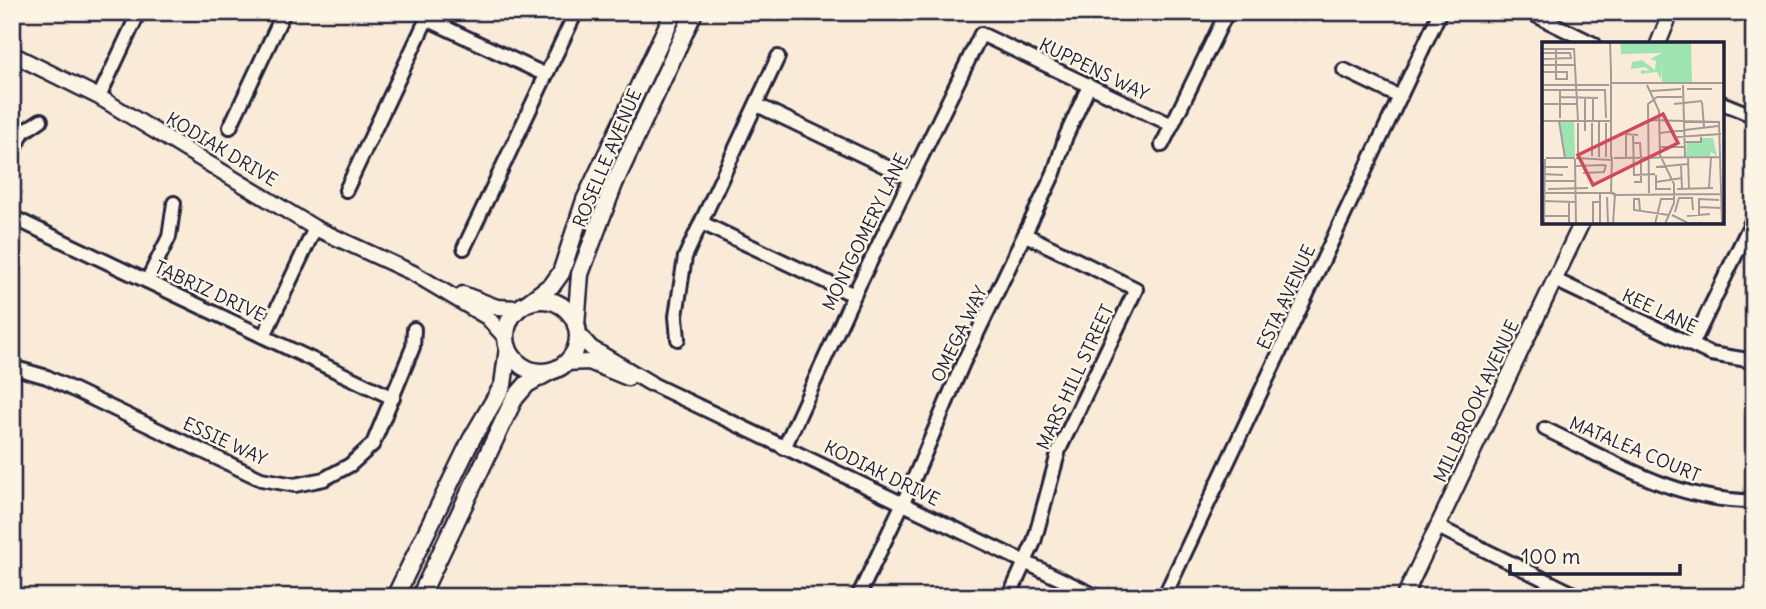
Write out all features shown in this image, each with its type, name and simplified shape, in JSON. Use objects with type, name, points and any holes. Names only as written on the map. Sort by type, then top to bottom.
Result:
[{"type":"main road","name":"ROSELLE AVENUE","points":[[524,305],[553,284],[561,273],[585,200],[674,12]]},
{"type":"main road","name":"ROSELLE AVENUE","points":[[576,328],[578,283],[604,210],[694,12]]},
{"type":"main road","points":[[395,597],[471,440],[503,385],[510,319],[524,305],[543,300],[555,303],[569,313],[576,328],[575,350],[558,367],[527,384],[514,399],[420,597]]},
{"type":"main road","points":[[507,343],[514,360],[525,368],[536,372],[558,367]]},
{"type":"street","points":[[99,97],[139,12]]},
{"type":"street","points":[[230,127],[284,12]]},
{"type":"street","points":[[464,248],[576,12]]},
{"type":"street","points":[[1162,145],[1227,12]]},
{"type":"street","name":"ESTA AVENUE","points":[[1164,597],[1440,12]]},
{"type":"street","points":[[1529,12],[1590,42]]},
{"type":"street","points":[[1659,42],[1671,12]]},
{"type":"street","points":[[346,190],[428,16],[546,75]]},
{"type":"street","name":"KUPPENS WAY","points":[[981,34],[1172,125]]},
{"type":"street","name":"MONTGOMERY LANE","points":[[784,448],[853,295],[981,34]]},
{"type":"street","name":"KODIAK DRIVE","points":[[12,54],[99,97],[315,228],[496,307],[524,305]]},
{"type":"street","points":[[678,339],[678,287],[685,257],[778,57]]},
{"type":"street","points":[[1344,70],[1399,97]]},
{"type":"street","name":"OMEGA WAY","points":[[858,597],[902,505],[962,363],[1026,234],[1089,86]]},
{"type":"street","points":[[1724,104],[1754,116]]},
{"type":"street","points":[[757,105],[910,178]]},
{"type":"street","points":[[12,154],[23,132],[41,120]]},
{"type":"street","points":[[146,281],[169,237],[174,203]]},
{"type":"street","name":"TABRIZ DRIVE","points":[[12,217],[393,398]]},
{"type":"street","points":[[1692,345],[1754,217]]},
{"type":"street","points":[[702,223],[853,295]]},
{"type":"street","name":"MILLBROOK AVENUE","points":[[1404,597],[1581,224]]},
{"type":"street","points":[[264,336],[315,228]]},
{"type":"street","name":"MARS HILL STREET","points":[[1009,597],[1034,542],[1059,450],[1136,289],[1026,234]]},
{"type":"street","name":"KODIAK DRIVE","points":[[413,273],[487,317],[507,343]]},
{"type":"street","name":"KEE LANE","points":[[1555,280],[1692,345],[1724,358],[1754,361]]},
{"type":"street","name":"KODIAK DRIVE","points":[[576,328],[592,348],[650,383],[1098,597]]},
{"type":"street","name":"ESSIE WAY","points":[[12,367],[47,377],[261,478],[295,485],[324,479],[350,465],[373,444],[413,347],[414,329]]},
{"type":"street","name":"KODIAK DRIVE","points":[[558,367],[589,362],[629,378],[650,383]]},
{"type":"street","name":"MATALEA COURT","points":[[1545,429],[1677,491],[1712,499],[1754,501]]},
{"type":"street","points":[[1438,527],[1580,597]]}]
